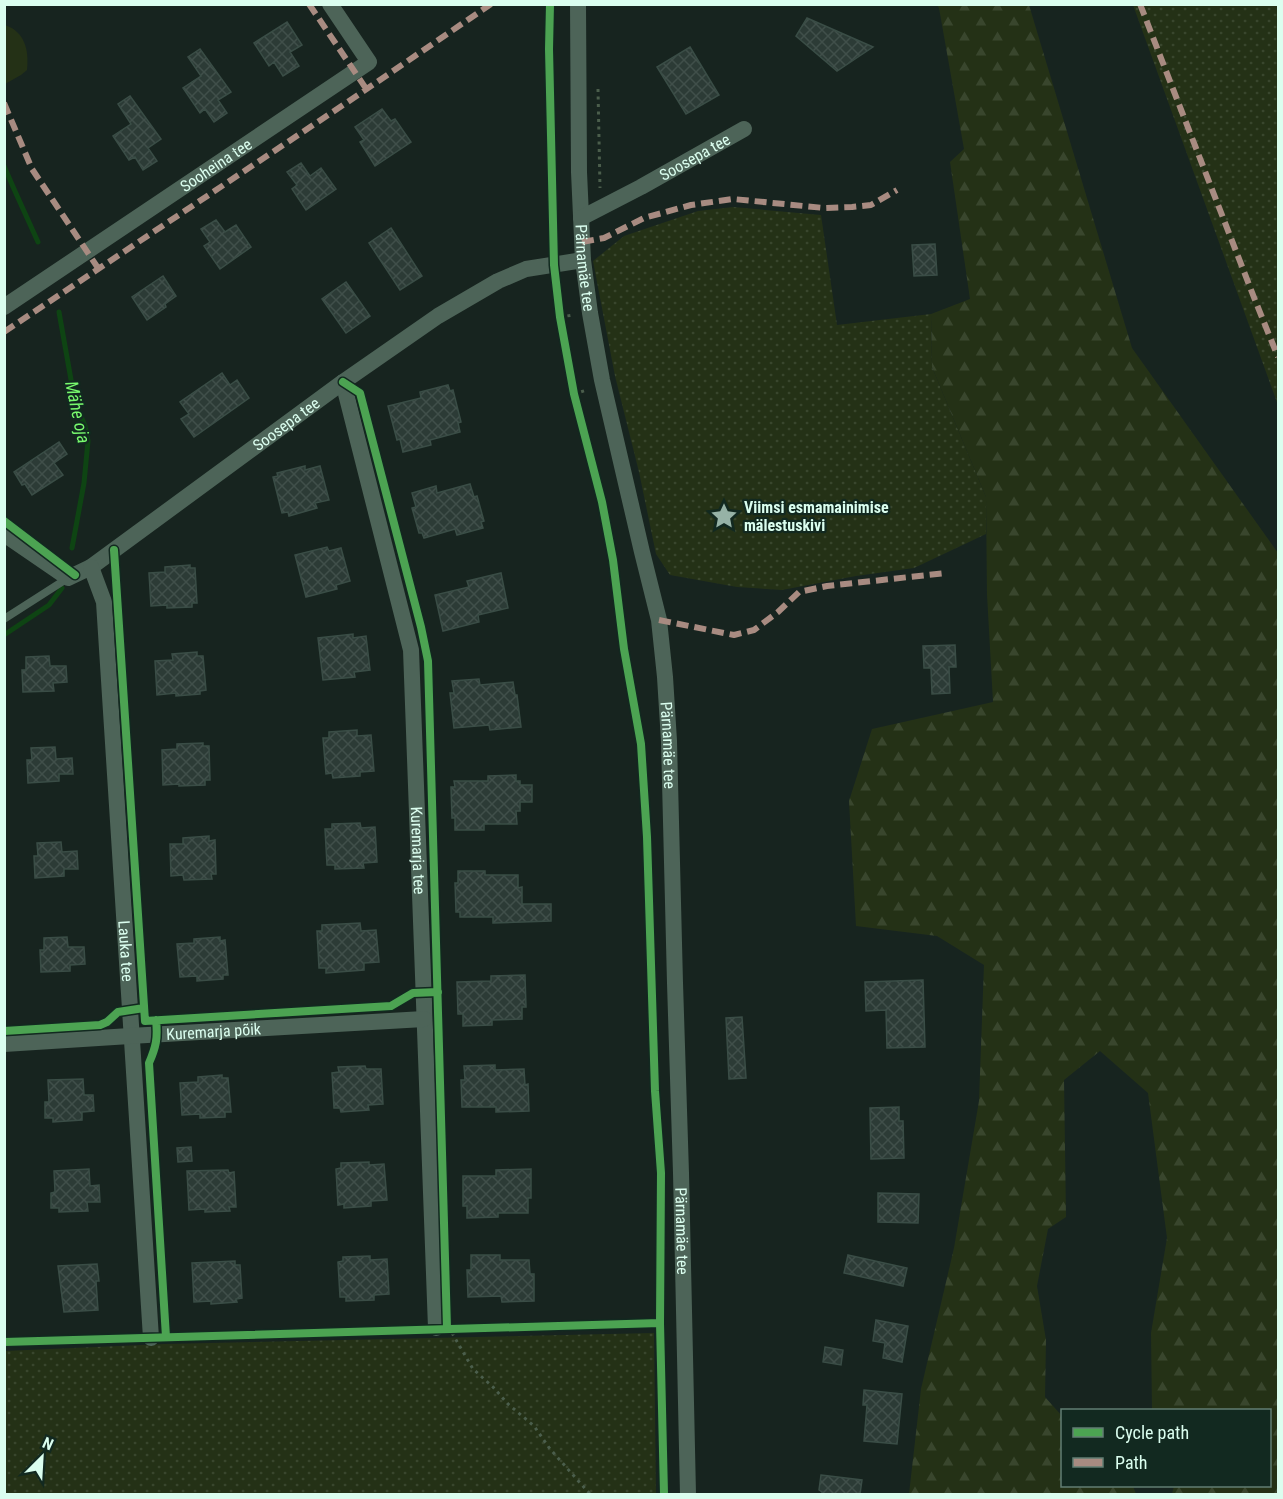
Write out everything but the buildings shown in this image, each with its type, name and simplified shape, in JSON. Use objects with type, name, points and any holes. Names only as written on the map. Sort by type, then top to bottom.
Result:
[{"type":"street","name":"Sooheina tee","points":[[4,308],[369,62],[330,4]]},
{"type":"street","name":"Pärnamäe tee","points":[[578,4],[579,172],[583,260],[602,380],[659,620],[665,677],[669,741],[681,1161],[687,1494]]},
{"type":"street","name":"Soosepa tee","points":[[581,218],[744,129]]},
{"type":"street","name":"Soosepa tee","points":[[68,578],[91,567],[343,382],[438,316],[498,281],[526,269],[583,260]]},
{"type":"street","name":"Kuremarja tee","points":[[343,382],[411,650],[424,1019],[443,1328]]},
{"type":"street","points":[[4,534],[68,578]]},
{"type":"street","name":"Lauka tee","points":[[91,567],[104,602],[151,1338]]},
{"type":"street","name":"Kuremarja põik","points":[[4,1044],[424,1019]]},
{"type":"lane","points":[[4,619],[68,578]]},
{"type":"path","points":[[598,89],[600,208]]},
{"type":"path","points":[[559,307],[562,328]]},
{"type":"path","points":[[560,317],[574,314]]},
{"type":"path","points":[[572,383],[577,405]]},
{"type":"path","points":[[443,1328],[461,1328]]},
{"type":"path","points":[[443,1328],[473,1369],[534,1426],[550,1449],[590,1494]]},
{"type":"green space","points":[[937,5],[1029,5],[1132,348],[1278,553],[1278,1494],[1172,1494],[1174,1487],[1271,1487],[1271,1409],[1152,1409],[1151,1333],[1167,1238],[1148,1093],[1100,1051],[1064,1080],[1066,1217],[1048,1229],[1037,1286],[1046,1340],[1045,1397],[1061,1415],[1061,1487],[1133,1487],[1136,1494],[909,1494],[921,1389],[954,1248],[979,1101],[984,965],[937,936],[856,926],[849,801],[872,729],[993,702],[987,594],[986,497],[932,367],[931,314],[970,299],[950,162],[964,149]]},
{"type":"green space","points":[[1133,5],[1278,5],[1278,405]]},
{"type":"green space","points":[[5,25],[17,32],[24,43],[27,70],[5,84]]},
{"type":"green space","points":[[733,207],[821,215],[837,325],[931,314],[932,367],[986,497],[986,534],[914,568],[782,590],[737,587],[670,575],[656,554],[639,472],[615,376],[593,261],[624,236],[698,211]]},
{"type":"green space","points":[[654,1333],[656,1494],[4,1493],[4,1351],[165,1344]]},
{"type":"waterway","name":"Mähe oja","points":[[4,166],[38,242]]},
{"type":"waterway","name":"Mähe oja","points":[[59,312],[73,391],[88,441],[84,483],[72,548]]},
{"type":"waterway","name":"Mähe oja","points":[[4,635],[49,605],[62,588]]},
{"type":"marked path","points":[[309,4],[367,90]]},
{"type":"marked path","points":[[4,332],[491,4]]},
{"type":"marked path","points":[[1140,4],[1278,357]]},
{"type":"marked path","points":[[4,103],[32,169],[98,268]]},
{"type":"marked path","points":[[582,242],[604,238],[644,218],[691,205],[733,199],[824,208],[852,207],[871,205],[897,190]]},
{"type":"marked path","points":[[659,620],[734,635],[754,630],[799,592],[827,586],[946,573]]},
{"type":"cycle path","points":[[550,4],[554,265],[560,317],[574,394],[602,502],[641,744],[647,837],[655,1091],[661,1173],[660,1323],[664,1494]]},
{"type":"cycle path","points":[[343,382],[360,393],[428,661],[447,1328]]},
{"type":"cycle path","points":[[4,521],[75,575]]},
{"type":"cycle path","points":[[114,550],[145,1021],[391,1006],[413,993],[438,992]]},
{"type":"cycle path","points":[[4,1031],[100,1025],[118,1012],[144,1008]]},
{"type":"cycle path","points":[[156,1020],[156,1042],[149,1063],[166,1337]]},
{"type":"cycle path","points":[[4,1342],[660,1323]]},
{"type":"place","name":"Viimsi esmamainimise mälestuskivi","points":[[724,516]]}]
